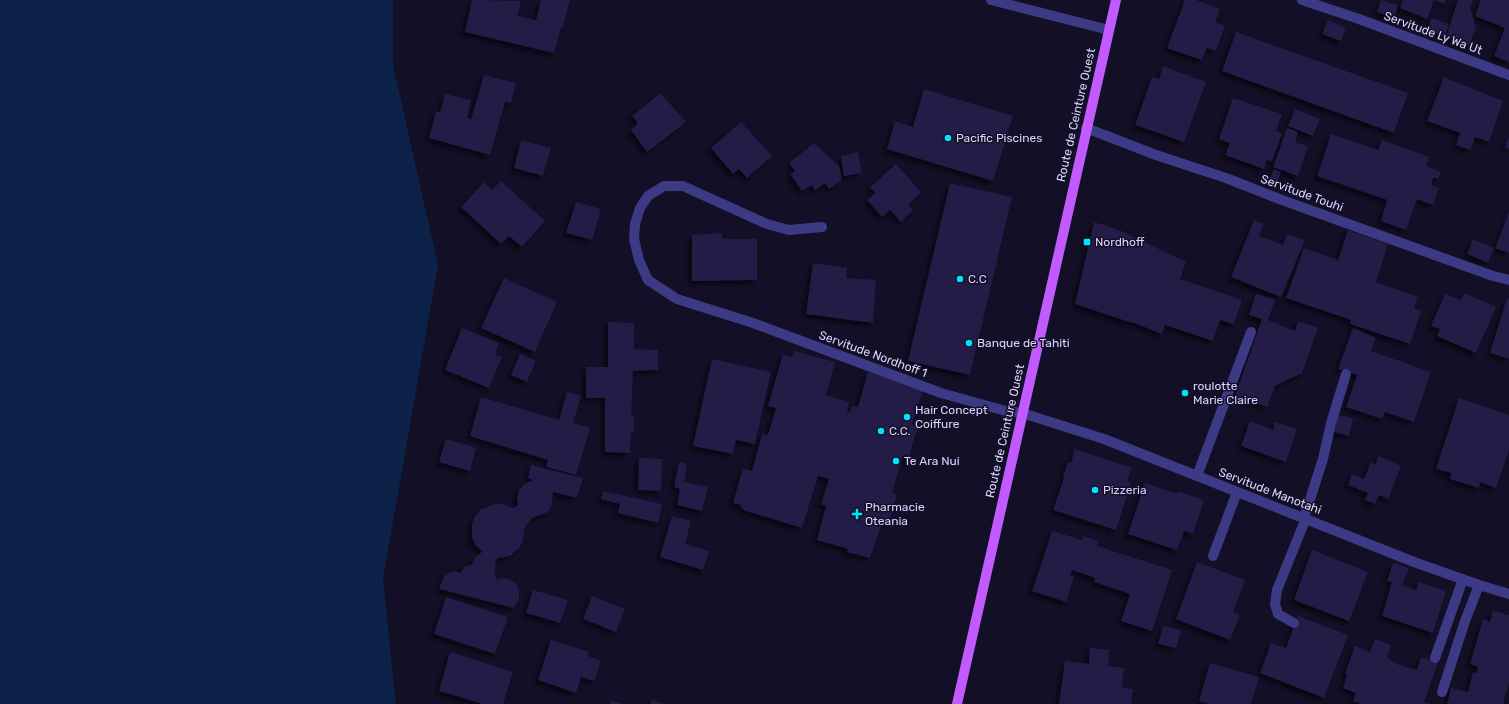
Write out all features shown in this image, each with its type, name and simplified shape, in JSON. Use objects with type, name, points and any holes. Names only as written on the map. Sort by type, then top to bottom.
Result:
[{"type":"main road","name":"Route de Ceinture Ouest","points":[[957,704],[1116,0]]},
{"type":"street","points":[[991,0],[1109,30]]},
{"type":"street","name":"Servitude Ly Wa Ut","points":[[1302,0],[1359,19],[1509,75]]},
{"type":"street","name":"Servitude Touhi","points":[[1086,128],[1156,155],[1226,178],[1282,200],[1494,276],[1509,280]]},
{"type":"street","name":"Servitude Nordhoff 1","points":[[822,227],[789,230],[767,224],[682,186],[664,186],[648,196],[640,208],[636,218],[634,239],[639,260],[648,280],[677,299],[753,323],[941,393],[1006,411],[1022,413]]},
{"type":"street","points":[[1197,476],[1251,332]]},
{"type":"street","points":[[1294,622],[1278,614],[1275,604],[1277,590],[1305,518],[1346,374]]},
{"type":"street","name":"Servitude Manotahi","points":[[1022,413],[1104,439],[1414,562],[1509,594]]},
{"type":"street","points":[[1213,556],[1237,492]]},
{"type":"street","points":[[1435,658],[1463,579]]},
{"type":"street","points":[[1442,692],[1465,621],[1480,585]]},
{"type":"water","points":[[0,0],[393,0],[393,65],[438,265],[383,579],[396,704],[0,704]]},
{"type":"building","points":[[472,0],[521,1],[517,16],[536,20],[541,0],[570,0],[554,53],[465,32]]},
{"type":"building","points":[[1185,0],[1196,0],[1220,9],[1215,22],[1225,26],[1216,51],[1207,48],[1202,60],[1167,48]]},
{"type":"building","points":[[1381,0],[1398,5],[1394,18],[1377,12]]},
{"type":"building","points":[[1403,0],[1434,0],[1427,19],[1400,8]]},
{"type":"building","points":[[1434,0],[1446,0],[1444,4]]},
{"type":"building","points":[[1458,0],[1473,0],[1470,8],[1476,27],[1469,45],[1446,37]]},
{"type":"building","points":[[1481,0],[1509,0],[1509,62],[1494,56],[1505,28],[1475,16]]},
{"type":"building","points":[[1432,18],[1449,24],[1445,37],[1427,30]]},
{"type":"building","points":[[1328,20],[1346,28],[1341,41],[1322,34]]},
{"type":"building","points":[[1236,32],[1408,93],[1394,133],[1222,71]]},
{"type":"building","points":[[1163,66],[1206,82],[1184,142],[1135,125],[1152,77],[1159,79]]},
{"type":"building","points":[[484,75],[516,83],[511,103],[505,102],[490,155],[429,138],[436,111],[440,112],[445,94],[471,100],[467,118],[471,119]]},
{"type":"building","points":[[1444,77],[1503,101],[1489,142],[1475,137],[1470,150],[1456,145],[1460,133],[1427,121]]},
{"type":"building","name":"Pacific Piscines","points":[[924,89],[1013,116],[993,181],[887,149],[895,121],[913,127]]},
{"type":"building","points":[[660,93],[686,122],[647,152],[631,130],[638,123],[632,116]]},
{"type":"building","points":[[1233,98],[1282,114],[1276,131],[1282,134],[1272,161],[1267,160],[1264,169],[1225,155],[1230,143],[1219,139]]},
{"type":"building","points":[[1295,109],[1320,119],[1313,136],[1288,126]]},
{"type":"building","points":[[741,122],[772,156],[747,178],[739,169],[733,174],[711,148]]},
{"type":"building","points":[[1287,128],[1298,132],[1295,142],[1308,146],[1298,176],[1273,167]]},
{"type":"building","points":[[1331,134],[1378,150],[1382,140],[1429,157],[1426,166],[1441,172],[1438,179],[1433,177],[1431,185],[1439,188],[1433,205],[1417,199],[1406,230],[1381,221],[1387,200],[1317,176]]},
{"type":"building","points":[[1509,137],[1509,149],[1505,147]]},
{"type":"building","points":[[521,140],[551,148],[543,176],[514,168]]},
{"type":"building","points":[[814,143],[839,166],[842,180],[829,189],[825,183],[815,190],[812,185],[802,191],[790,174],[795,171],[789,163]]},
{"type":"building","points":[[858,152],[862,173],[844,176],[841,156]]},
{"type":"building","points":[[896,164],[921,192],[908,205],[913,210],[901,222],[890,210],[882,217],[867,200],[875,193],[870,187]]},
{"type":"building","points":[[1274,169],[1281,172],[1277,184],[1269,180]]},
{"type":"building","points":[[501,181],[545,221],[522,247],[509,236],[501,244],[461,207],[484,182],[492,190]]},
{"type":"building","name":"C.C","points":[[950,183],[1012,197],[970,375],[908,361]]},
{"type":"building","points":[[576,202],[601,209],[592,240],[566,233]]},
{"type":"building","points":[[1509,212],[1509,253],[1495,248]]},
{"type":"building","points":[[1254,220],[1264,224],[1259,236],[1283,245],[1287,234],[1305,240],[1281,297],[1231,277]]},
{"type":"building","points":[[1094,222],[1119,230],[1186,262],[1180,279],[1242,300],[1234,324],[1220,320],[1213,341],[1165,325],[1162,334],[1132,322],[1075,304]]},
{"type":"building","points":[[1348,230],[1388,244],[1376,282],[1418,297],[1414,308],[1421,311],[1410,344],[1350,324],[1351,320],[1286,298],[1304,248],[1338,260]]},
{"type":"building","points":[[721,233],[723,239],[757,239],[757,280],[692,281],[692,235]]},
{"type":"building","points":[[1473,239],[1494,248],[1488,263],[1467,254]]},
{"type":"building","points":[[813,263],[847,268],[846,278],[876,280],[873,323],[806,314]]},
{"type":"building","points":[[504,278],[557,302],[535,352],[481,328]]},
{"type":"building","points":[[1464,293],[1496,307],[1476,353],[1437,336],[1440,329],[1431,326],[1445,294],[1461,300]]},
{"type":"building","points":[[1256,294],[1275,300],[1268,320],[1295,331],[1298,321],[1318,328],[1302,373],[1275,386],[1267,407],[1235,396],[1262,319],[1249,315]]},
{"type":"building","points":[[1507,298],[1509,299],[1509,359],[1490,353]]},
{"type":"building","points":[[608,322],[634,323],[634,349],[658,350],[658,370],[633,371],[631,417],[634,416],[634,431],[631,432],[630,453],[605,452],[605,398],[586,398],[586,367],[608,367]]},
{"type":"building","points":[[462,328],[499,343],[495,354],[502,357],[489,388],[445,370]]},
{"type":"building","points":[[1353,328],[1376,338],[1371,351],[1431,372],[1414,422],[1385,412],[1382,419],[1346,407],[1357,375],[1338,369]]},
{"type":"building","points":[[794,351],[835,362],[826,395],[849,402],[847,411],[850,412],[852,406],[858,407],[868,372],[923,389],[912,424],[918,426],[909,456],[903,455],[892,493],[897,494],[888,525],[882,523],[870,558],[847,552],[848,549],[817,540],[826,506],[821,504],[829,479],[818,476],[802,528],[743,510],[743,508],[740,507],[741,505],[733,503],[743,468],[752,471],[762,434],[768,435],[776,408],[768,406],[783,354],[792,357]]},
{"type":"building","points":[[520,354],[536,361],[527,382],[511,375]]},
{"type":"building","points":[[712,359],[771,372],[755,444],[736,440],[733,454],[693,446]]},
{"type":"building","points":[[567,392],[581,396],[573,423],[590,428],[576,475],[546,467],[548,460],[470,436],[481,397],[559,420]]},
{"type":"building","points":[[1459,398],[1509,415],[1509,450],[1496,488],[1480,482],[1479,488],[1450,479],[1451,473],[1436,469]]},
{"type":"building","points":[[1338,415],[1353,418],[1349,436],[1334,432]]},
{"type":"building","points":[[1250,421],[1273,430],[1275,422],[1297,429],[1286,462],[1241,446]]},
{"type":"building","points":[[446,439],[476,448],[470,471],[439,462]]},
{"type":"building","name":"Pizzeria","points":[[1075,449],[1132,468],[1127,481],[1131,483],[1116,530],[1053,510],[1068,462],[1071,463]]},
{"type":"building","points":[[1379,456],[1401,466],[1388,499],[1379,495],[1375,504],[1365,500],[1368,493],[1348,485],[1352,474],[1364,479],[1371,462],[1375,465]]},
{"type":"building","points":[[639,458],[662,459],[661,491],[638,490]]},
{"type":"building","points":[[679,462],[687,464],[684,482],[708,487],[702,511],[677,505],[680,489],[674,487]]},
{"type":"building","points":[[531,465],[583,478],[577,498],[553,492],[550,510],[532,518],[525,527],[523,541],[520,547],[510,556],[499,558],[495,561],[496,566],[494,573],[497,580],[504,578],[511,580],[517,585],[519,599],[514,608],[439,589],[444,576],[454,571],[460,573],[465,566],[471,565],[475,557],[482,551],[476,546],[472,538],[472,523],[475,516],[480,510],[495,504],[503,504],[513,508],[518,505],[517,498],[519,490],[524,484],[533,480],[528,478]]},
{"type":"building","points":[[1145,483],[1177,494],[1177,491],[1204,500],[1193,534],[1184,531],[1177,550],[1128,534]]},
{"type":"building","points":[[603,491],[662,504],[658,523],[618,513],[620,504],[601,499]]},
{"type":"building","points":[[672,516],[691,521],[685,544],[709,551],[703,570],[660,557]]},
{"type":"building","points":[[1052,531],[1082,540],[1083,536],[1098,541],[1097,546],[1172,570],[1152,631],[1121,621],[1130,594],[1094,582],[1095,578],[1072,570],[1070,575],[1074,576],[1066,602],[1032,591]]},
{"type":"building","points":[[1312,550],[1368,572],[1349,621],[1294,600]]},
{"type":"building","points":[[1197,562],[1245,580],[1233,612],[1240,615],[1230,640],[1176,619]]},
{"type":"building","points":[[1393,563],[1409,568],[1402,585],[1416,590],[1419,582],[1446,591],[1433,633],[1382,616],[1392,582],[1387,581]]},
{"type":"building","points":[[533,590],[568,600],[560,623],[526,613]]},
{"type":"building","points":[[592,596],[625,609],[616,632],[583,619]]},
{"type":"building","points":[[446,597],[508,617],[495,654],[434,634]]},
{"type":"building","points":[[1493,611],[1509,615],[1509,683],[1503,704],[1447,704],[1451,688],[1468,692],[1473,672],[1477,673],[1478,667],[1470,664],[1483,619],[1490,622]]},
{"type":"building","points":[[1298,616],[1348,635],[1324,698],[1260,673],[1271,643],[1286,648]]},
{"type":"building","points":[[1163,626],[1181,630],[1176,648],[1158,644]]},
{"type":"building","points":[[1375,639],[1391,645],[1387,658],[1399,665],[1417,670],[1421,657],[1438,663],[1424,702],[1429,704],[1361,704],[1353,701],[1356,693],[1343,688],[1347,675],[1345,674],[1355,646],[1370,652]]},
{"type":"building","points":[[551,640],[589,652],[588,656],[601,661],[594,681],[581,677],[576,693],[538,680]]},
{"type":"building","points":[[1090,648],[1109,650],[1108,666],[1124,668],[1122,688],[1133,689],[1131,704],[1059,704],[1065,661],[1089,664]]},
{"type":"building","points":[[450,652],[513,672],[503,704],[483,704],[439,691]]},
{"type":"building","points":[[1210,663],[1259,677],[1251,704],[1210,704],[1199,701]]},
{"type":"building","points":[[652,699],[664,704],[650,704]]},
{"type":"building","points":[[611,700],[622,704],[610,704]]},
{"type":"place","name":"Pacific Piscines","points":[[948,138]]},
{"type":"place","name":"Nordhoff","points":[[1087,242]]},
{"type":"place","name":"C.C","points":[[960,279]]},
{"type":"place","name":"Banque de Tahiti","points":[[969,343]]},
{"type":"place","name":"roulotte Marie Claire","points":[[1185,393]]},
{"type":"place","name":"Hair Concept Coiffure","points":[[907,417]]},
{"type":"place","name":"C.C.","points":[[881,431]]},
{"type":"place","name":"Te Ara Nui","points":[[896,461]]},
{"type":"place","name":"Pizzeria","points":[[1095,490]]},
{"type":"place","name":"Pharmacie Oteania","points":[[857,514]]}]
